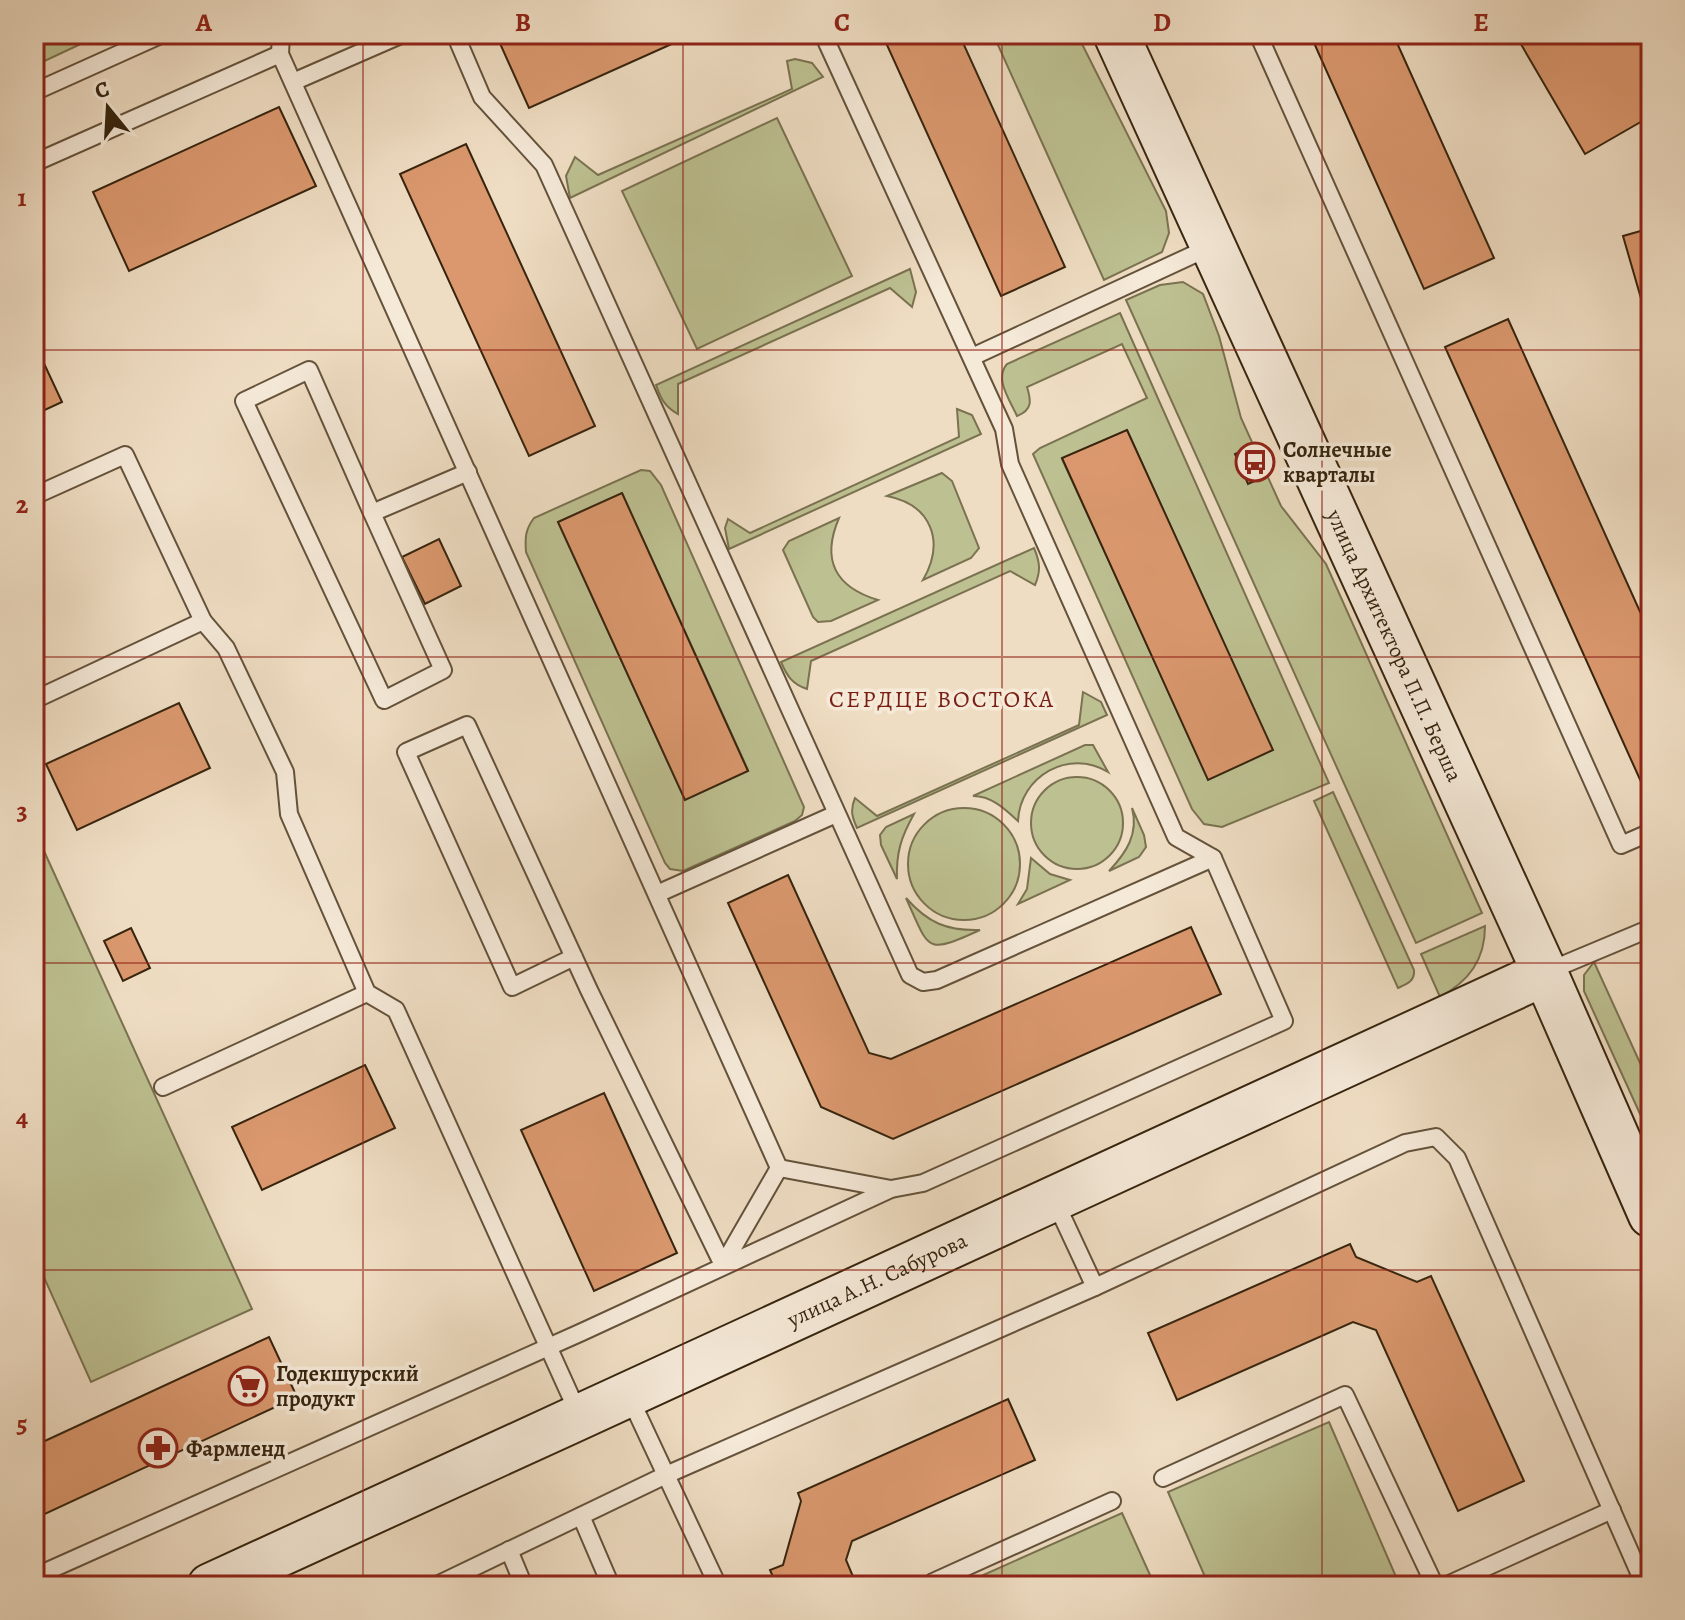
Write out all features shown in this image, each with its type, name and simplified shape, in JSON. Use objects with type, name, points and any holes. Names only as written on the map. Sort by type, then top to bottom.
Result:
[{"type":"street","name":"улица Архитектора П.П. Берша","points":[[1116,34],[1545,973],[1651,1215]]},
{"type":"street","name":"улица А.Н. Сабурова","points":[[210,1586],[1545,973]]},
{"type":"lane","points":[[34,92],[163,34]]},
{"type":"lane","points":[[281,34],[280,54],[779,1168]]},
{"type":"lane","points":[[293,82],[403,34]]},
{"type":"lane","points":[[455,34],[482,97],[544,165],[910,975],[923,982],[937,980],[1213,858]]},
{"type":"lane","points":[[34,1577],[891,1189],[923,1183],[1284,1021],[1213,858],[1176,837],[1010,464],[1004,429],[823,34]]},
{"type":"lane","points":[[1258,34],[1621,845],[1651,832]]},
{"type":"lane","points":[[34,163],[280,54]]},
{"type":"lane","points":[[972,357],[1213,246]]},
{"type":"lane","points":[[309,370],[372,513],[443,670],[384,700],[244,401],[309,370]]},
{"type":"lane","points":[[34,496],[125,455],[203,621],[226,648],[285,772],[289,814],[367,993],[396,1010],[581,1418]]},
{"type":"lane","points":[[372,513],[468,472]]},
{"type":"lane","points":[[34,700],[203,621]]},
{"type":"lane","points":[[574,957],[512,987],[406,752],[467,725],[574,957],[723,1265]]},
{"type":"lane","points":[[657,894],[836,814]]},
{"type":"lane","points":[[1545,973],[1651,928]]},
{"type":"lane","points":[[163,1087],[367,993]]},
{"type":"lane","points":[[435,1586],[666,1475],[1095,1287],[1405,1143],[1436,1137],[1457,1158],[1645,1586]]},
{"type":"lane","points":[[779,1168],[891,1189]]},
{"type":"lane","points":[[723,1265],[779,1168]]},
{"type":"lane","points":[[1053,1198],[1095,1287]]},
{"type":"lane","points":[[1163,1478],[1345,1395],[1435,1586]]},
{"type":"lane","points":[[629,1396],[718,1586]]},
{"type":"lane","points":[[935,1586],[933,1582],[1112,1501]]},
{"type":"lane","points":[[1445,1586],[1612,1510]]},
{"type":"lane","points":[[581,1516],[611,1586]]},
{"type":"lane","points":[[509,1550],[524,1586]]},
{"type":"green space","points":[[34,34],[102,34],[34,66]]},
{"type":"green space","points":[[993,34],[1077,34],[1166,211],[1169,233],[1162,252],[1104,280]]},
{"type":"green space","points":[[795,59],[812,63],[823,77],[570,198],[566,176],[575,157],[598,175],[792,89],[787,61]]},
{"type":"green space","points":[[777,118],[852,276],[697,349],[622,191]]},
{"type":"green space","points":[[910,269],[916,292],[912,307],[890,288],[678,384],[678,414],[662,398],[656,385]]},
{"type":"green space","points":[[1183,282],[1203,294],[1219,336],[1241,418],[1281,506],[1326,564],[1482,913],[1416,943],[1126,300],[1160,285]]},
{"type":"green space","points":[[1120,313],[1329,783],[1222,827],[1204,824],[1192,809],[1033,454],[1147,398],[1122,344],[1027,387],[1030,404],[1026,411],[1017,416],[1003,383],[1003,370],[1007,364]],"holes":[[[1127,430],[1272,750],[1209,779],[1062,459]]]},
{"type":"green space","points":[[957,409],[972,415],[981,434],[729,549],[725,528],[728,519],[750,533],[959,437]]},
{"type":"green space","points":[[641,470],[650,471],[661,485],[804,807],[802,815],[795,821],[683,871],[670,869],[526,552],[526,534],[534,518]],"holes":[[[622,493],[748,770],[685,800],[558,522]]]},
{"type":"green space","points":[[942,473],[952,481],[979,548],[971,558],[923,580],[933,552],[930,527],[915,508],[887,496]]},
{"type":"green space","points":[[839,518],[831,547],[836,570],[851,588],[878,600],[831,621],[818,622],[783,550],[789,541]]},
{"type":"green space","points":[[1034,548],[1039,566],[1035,585],[1010,571],[811,661],[807,689],[794,682],[783,667],[781,662]]},
{"type":"green space","points":[[1083,692],[1101,702],[1107,715],[857,828],[852,813],[855,798],[877,816],[1079,725]]},
{"type":"green space","points":[[1085,745],[1093,745],[1108,772],[1078,763],[1049,771],[1027,791],[1018,821],[992,801],[973,796]]},
{"type":"green space","points":[[1068,777],[1086,777],[1103,784],[1116,797],[1123,823],[1116,849],[1103,862],[1086,869],[1068,869],[1051,862],[1038,849],[1031,832],[1031,814],[1038,797],[1051,784]]},
{"type":"green space","points":[[1333,792],[1414,970],[1412,979],[1398,988],[1314,801]]},
{"type":"green space","points":[[964,808],[985,812],[1004,824],[1016,843],[1020,864],[1016,885],[1004,904],[985,916],[964,920],[943,916],[924,904],[912,885],[908,864],[912,843],[924,824],[943,812]]},
{"type":"green space","points":[[1132,808],[1146,847],[1139,857],[1109,871],[1130,842],[1134,826]]},
{"type":"green space","points":[[914,814],[900,845],[897,879],[881,845],[880,835],[886,827]]},
{"type":"green space","points":[[34,829],[252,1309],[91,1382],[34,1255]]},
{"type":"green space","points":[[1031,858],[1050,874],[1070,880],[1018,904],[1027,889]]},
{"type":"green space","points":[[906,898],[922,914],[939,924],[980,930],[949,943],[931,943],[920,929]]},
{"type":"green space","points":[[1485,926],[1482,949],[1473,968],[1459,984],[1440,997],[1421,954]]},
{"type":"green space","points":[[1594,962],[1651,1087],[1651,1138],[1584,991],[1584,975]]},
{"type":"green space","points":[[1329,1422],[1400,1586],[1209,1586],[1168,1492]]},
{"type":"green space","points":[[1122,1513],[1155,1586],[961,1586],[961,1585]]},
{"type":"building","points":[[509,34],[694,34],[529,108],[498,39]]},
{"type":"building","points":[[882,34],[959,34],[1065,267],[1001,296]]},
{"type":"building","points":[[1310,34],[1393,34],[1494,258],[1424,289]]},
{"type":"building","points":[[1515,34],[1641,34],[1651,52],[1651,116],[1585,154]]},
{"type":"building","points":[[279,107],[316,186],[129,271],[93,192]]},
{"type":"building","points":[[466,144],[595,426],[529,456],[400,174]]},
{"type":"building","points":[[1651,228],[1651,333],[1623,236]]},
{"type":"building","points":[[1508,319],[1651,636],[1651,780],[1642,784],[1445,347]]},
{"type":"building","points":[[34,342],[62,402],[34,415]]},
{"type":"building","points":[[1127,430],[1273,750],[1208,780],[1062,458]]},
{"type":"building","points":[[1244,450],[1257,480],[1248,484],[1235,454]]},
{"type":"building","points":[[622,493],[748,771],[685,800],[558,522]]},
{"type":"building","points":[[439,539],[461,586],[425,604],[402,557]]},
{"type":"building","points":[[179,703],[210,768],[77,830],[46,764]]},
{"type":"building","points":[[788,875],[869,1053],[891,1059],[1191,927],[1221,994],[893,1139],[821,1107],[728,903]]},
{"type":"building","points":[[131,928],[150,968],[123,981],[104,941]]},
{"type":"building","points":[[365,1065],[395,1128],[262,1190],[232,1127]]},
{"type":"building","points":[[604,1093],[677,1253],[594,1291],[521,1130]]},
{"type":"building","points":[[1350,1244],[1356,1257],[1417,1282],[1431,1276],[1524,1481],[1458,1511],[1376,1330],[1353,1322],[1177,1400],[1148,1333]]},
{"type":"building","points":[[269,1337],[297,1397],[34,1519],[34,1446]]},
{"type":"building","points":[[1008,1399],[1035,1460],[852,1541],[846,1560],[857,1586],[777,1586],[770,1570],[783,1565],[801,1501],[798,1493]]},
{"type":"place","name":"Солнечные кварталы","points":[[1255,462]]},
{"type":"place","name":"Годекшурский продукт","points":[[248,1386]]},
{"type":"place","name":"Фармленд","points":[[158,1448]]},
{"type":"district","name":"СЕРДЦЕ ВОСТОКА","points":[[942,699]]}]
